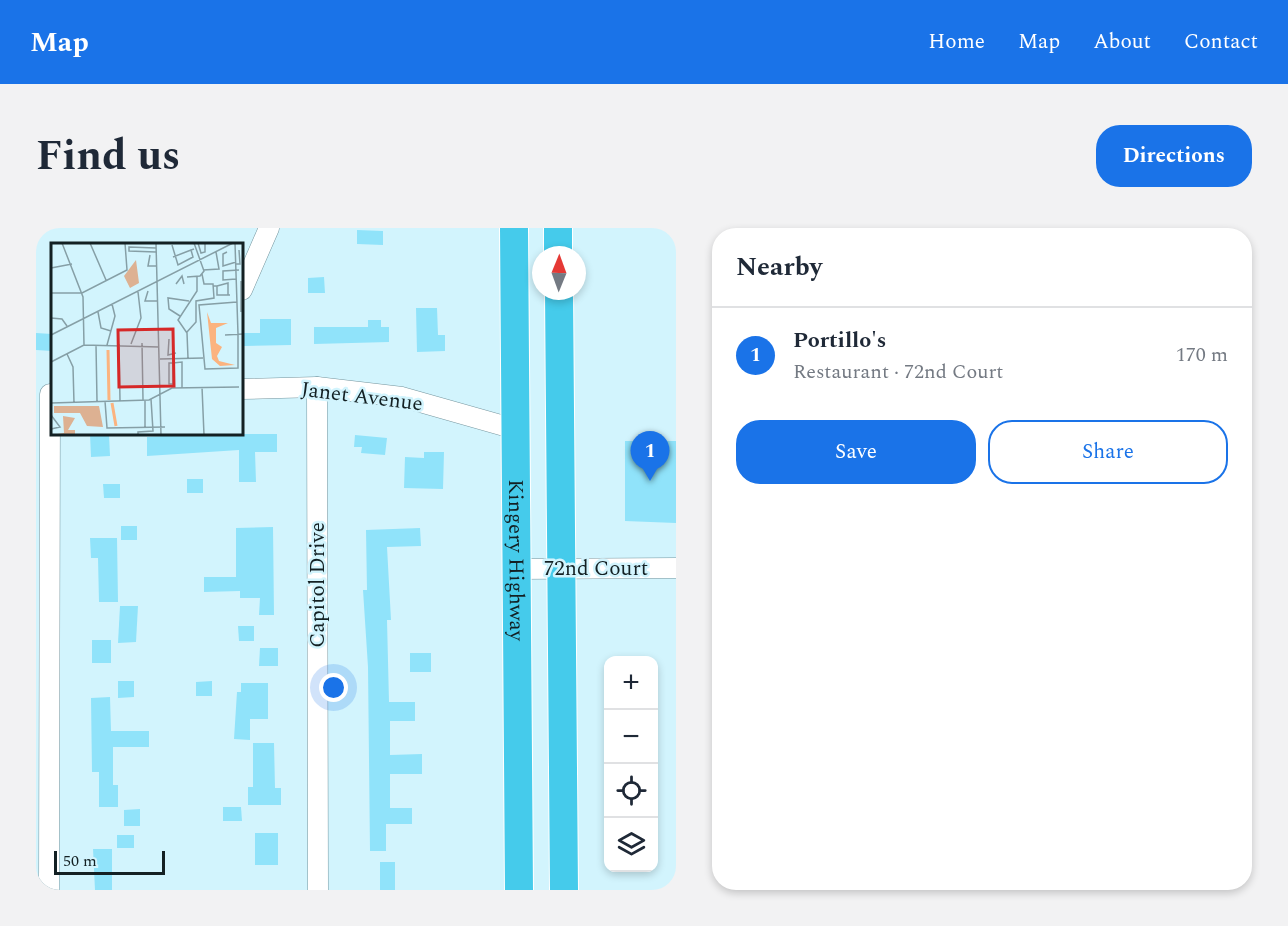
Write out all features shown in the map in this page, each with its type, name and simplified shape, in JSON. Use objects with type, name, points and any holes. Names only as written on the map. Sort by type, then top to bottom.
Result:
[{"type":"highway","name":"Kingery Highway","points":[[514,228],[519,890]]},
{"type":"highway","points":[[558,228],[558,246]]},
{"type":"highway","name":"Kingery Highway","points":[[559,300],[559,568],[565,888]]},
{"type":"street","points":[[243,288],[269,228]]},
{"type":"street","name":"Janet Avenue","points":[[243,389],[317,387],[402,397],[515,429]]},
{"type":"street","name":"Capitol Drive","points":[[317,387],[318,890]]},
{"type":"street","points":[[46,394],[49,890]]},
{"type":"street","name":"72nd Court","points":[[517,569],[676,568]]},
{"type":"building","points":[[357,230],[383,231],[383,245],[357,244]]},
{"type":"building","points":[[324,277],[325,293],[308,293],[308,278]]},
{"type":"building","points":[[416,308],[437,308],[438,335],[445,335],[445,351],[417,352]]},
{"type":"building","points":[[260,319],[291,319],[291,345],[244,346],[244,333],[260,333]]},
{"type":"building","points":[[368,320],[381,320],[381,327],[389,327],[389,342],[314,344],[314,327],[368,327]]},
{"type":"building","points":[[36,333],[51,334],[51,351],[36,350]]},
{"type":"building","points":[[277,434],[277,452],[255,452],[256,482],[239,482],[239,450],[147,456],[147,437]]},
{"type":"building","points":[[90,435],[109,435],[110,456],[91,457]]},
{"type":"building","points":[[355,435],[387,438],[385,455],[361,453],[362,447],[354,447]]},
{"type":"building","points":[[625,441],[676,441],[676,523],[625,521]]},
{"type":"building","points":[[424,452],[444,452],[443,489],[404,488],[405,457],[424,458]]},
{"type":"building","points":[[187,479],[203,479],[203,493],[187,493]]},
{"type":"building","points":[[103,484],[120,484],[120,498],[104,498]]},
{"type":"building","points":[[121,526],[137,526],[137,540],[121,540]]},
{"type":"building","points":[[273,527],[274,615],[259,615],[260,598],[240,598],[240,591],[204,592],[204,577],[236,577],[236,528]]},
{"type":"building","points":[[420,528],[421,546],[387,547],[391,620],[387,620],[389,702],[415,702],[415,721],[390,721],[390,755],[422,754],[422,774],[390,774],[390,808],[412,808],[412,824],[386,824],[386,851],[370,851],[368,667],[363,590],[367,590],[366,530]]},
{"type":"building","points":[[90,538],[117,538],[118,602],[99,602],[98,558],[91,558]]},
{"type":"building","points":[[120,606],[138,606],[136,642],[118,643]]},
{"type":"building","points":[[238,626],[254,626],[254,641],[239,641]]},
{"type":"building","points":[[92,640],[111,640],[111,663],[92,663]]},
{"type":"building","points":[[260,648],[278,648],[278,666],[259,666]]},
{"type":"building","points":[[410,653],[431,653],[431,672],[410,672]]},
{"type":"building","points":[[118,681],[134,681],[134,697],[118,698]]},
{"type":"building","points":[[212,681],[212,696],[196,696],[196,682]]},
{"type":"building","points":[[241,683],[268,683],[268,719],[250,719],[250,740],[234,739],[237,692],[241,692]]},
{"type":"building","points":[[110,697],[111,731],[149,731],[149,747],[113,747],[113,785],[118,785],[118,807],[99,807],[99,772],[92,772],[91,698]]},
{"type":"building","points":[[253,743],[274,743],[275,788],[281,788],[281,805],[248,805],[248,787],[253,787]]},
{"type":"building","points":[[223,807],[241,807],[242,821],[223,821]]},
{"type":"building","points":[[140,809],[140,826],[124,826],[124,810]]},
{"type":"building","points":[[255,833],[278,833],[278,865],[255,865]]},
{"type":"building","points":[[117,835],[134,835],[134,848],[117,848]]},
{"type":"building","points":[[93,849],[112,849],[112,890],[95,890]]},
{"type":"building","points":[[380,862],[395,862],[395,890],[380,890]]},
{"type":"place","name":"Portillo's","points":[[650,481]]}]
